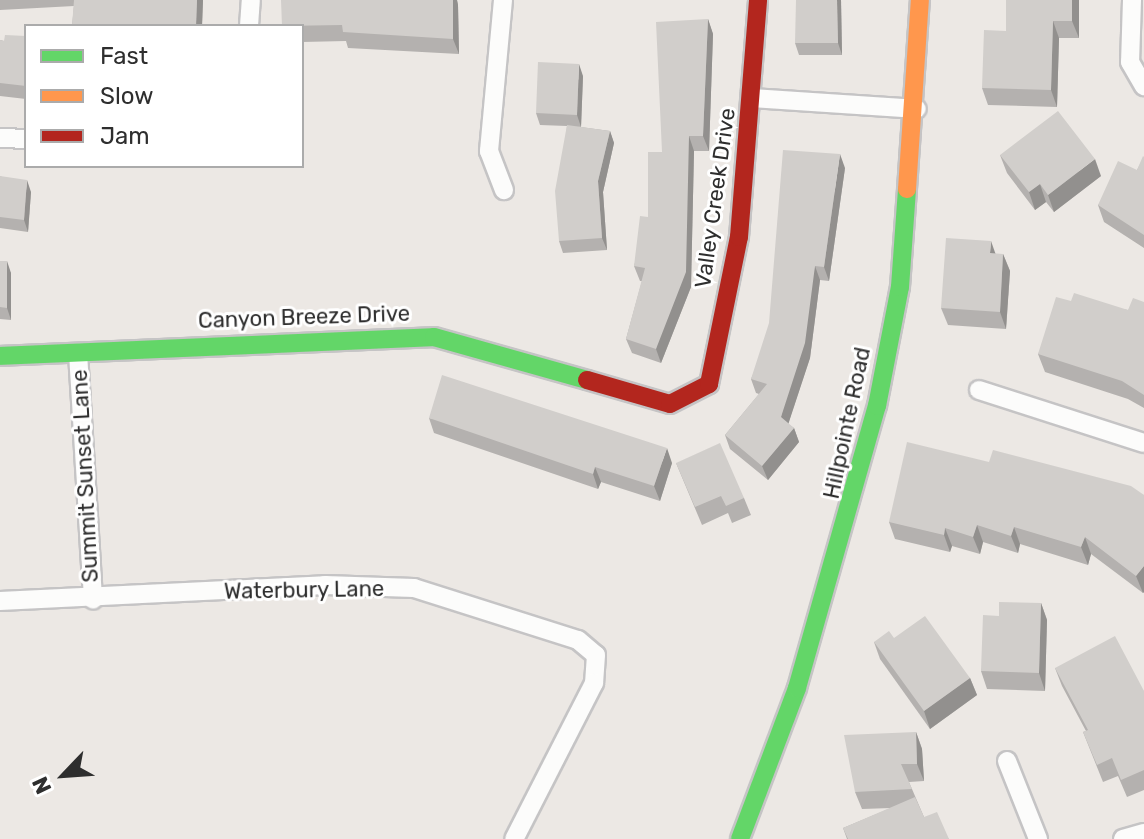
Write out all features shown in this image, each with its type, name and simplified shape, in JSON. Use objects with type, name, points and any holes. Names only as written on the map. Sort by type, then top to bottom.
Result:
[{"type":"street","points":[[249,24],[251,0]]},
{"type":"street","points":[[503,0],[489,151],[504,190]]},
{"type":"street","name":"Valley Creek Drive","points":[[695,396],[709,384],[739,237],[753,98],[758,0]]},
{"type":"street","name":"Hillpointe Road","points":[[740,839],[851,518],[900,287],[917,109],[920,0]]},
{"type":"street","points":[[1132,0],[1130,62],[1141,83]]},
{"type":"street","points":[[753,98],[917,109]]},
{"type":"street","points":[[0,138],[24,139]]},
{"type":"street","name":"Canyon Breeze Drive","points":[[0,356],[434,337],[670,404],[695,396]]},
{"type":"street","name":"Summit Sunset Lane","points":[[78,353],[93,600]]},
{"type":"street","points":[[979,390],[1144,443]]},
{"type":"street","name":"Waterbury Lane","points":[[0,601],[93,600],[325,585],[414,588],[578,640],[596,655],[594,683],[514,839]]},
{"type":"street","points":[[1007,761],[1038,839]]},
{"type":"street","points":[[1123,839],[1144,833]]},
{"type":"building","points":[[74,0],[197,0],[196,24],[72,24]]},
{"type":"building","points":[[281,0],[453,0],[453,39],[343,32],[342,25],[282,24]]},
{"type":"building","points":[[796,0],[837,0],[838,43],[795,43]]},
{"type":"building","points":[[1006,0],[1072,0],[1072,21],[1053,21],[1051,90],[982,88],[984,30],[1006,31]]},
{"type":"building","points":[[708,19],[703,136],[689,136],[686,272],[656,349],[626,339],[645,268],[634,266],[640,216],[648,217],[648,152],[662,152],[656,22]]},
{"type":"building","points":[[5,35],[24,36],[24,86],[0,83],[0,40],[4,41]]},
{"type":"building","points":[[538,62],[579,64],[577,115],[536,113]]},
{"type":"building","points":[[1058,111],[1095,159],[1048,195],[1040,184],[1029,192],[1000,155]]},
{"type":"building","points":[[567,125],[610,131],[598,181],[602,238],[559,241],[555,191]]},
{"type":"building","points":[[783,150],[840,154],[824,267],[815,266],[805,343],[781,417],[794,428],[762,466],[725,435],[767,384],[751,379],[769,323]]},
{"type":"building","points":[[1143,156],[1144,235],[1098,205],[1118,161],[1137,170]]},
{"type":"building","points":[[0,176],[27,180],[24,220],[0,217]]},
{"type":"building","points":[[946,238],[991,241],[990,253],[1003,254],[1000,312],[941,308]]},
{"type":"building","points":[[0,261],[7,261],[7,308],[0,307]]},
{"type":"building","points":[[1074,293],[1128,310],[1133,298],[1144,302],[1144,395],[1122,381],[1038,354],[1056,297],[1071,301]]},
{"type":"building","points":[[442,375],[667,448],[654,486],[595,467],[593,474],[429,418]]},
{"type":"building","points":[[907,442],[989,462],[993,450],[1131,486],[1144,495],[1144,566],[1136,576],[1085,537],[1081,547],[1014,527],[1011,536],[977,525],[973,537],[945,528],[944,535],[889,522]]},
{"type":"building","points":[[720,443],[744,498],[726,506],[721,496],[695,507],[676,463]]},
{"type":"building","points":[[999,602],[1041,603],[1039,673],[981,671],[983,615],[999,616]]},
{"type":"building","points":[[925,616],[970,678],[924,711],[874,642],[889,631],[894,638]]},
{"type":"building","points":[[1115,636],[1144,691],[1144,770],[1121,780],[1112,758],[1097,765],[1083,732],[1088,730],[1055,668]]},
{"type":"building","points":[[916,732],[917,764],[901,764],[912,789],[855,792],[844,735]]},
{"type":"building","points":[[915,797],[924,817],[937,812],[949,839],[848,839],[843,828]]},
{"type":"traffic: fast","points":[[740,839],[797,688],[877,406],[900,287],[907,189]]},
{"type":"traffic: fast","points":[[0,356],[434,337],[587,380]]},
{"type":"traffic: slow","points":[[907,189],[920,0]]},
{"type":"traffic: jam","points":[[587,380],[670,404],[709,384],[739,237],[758,0]]}]
